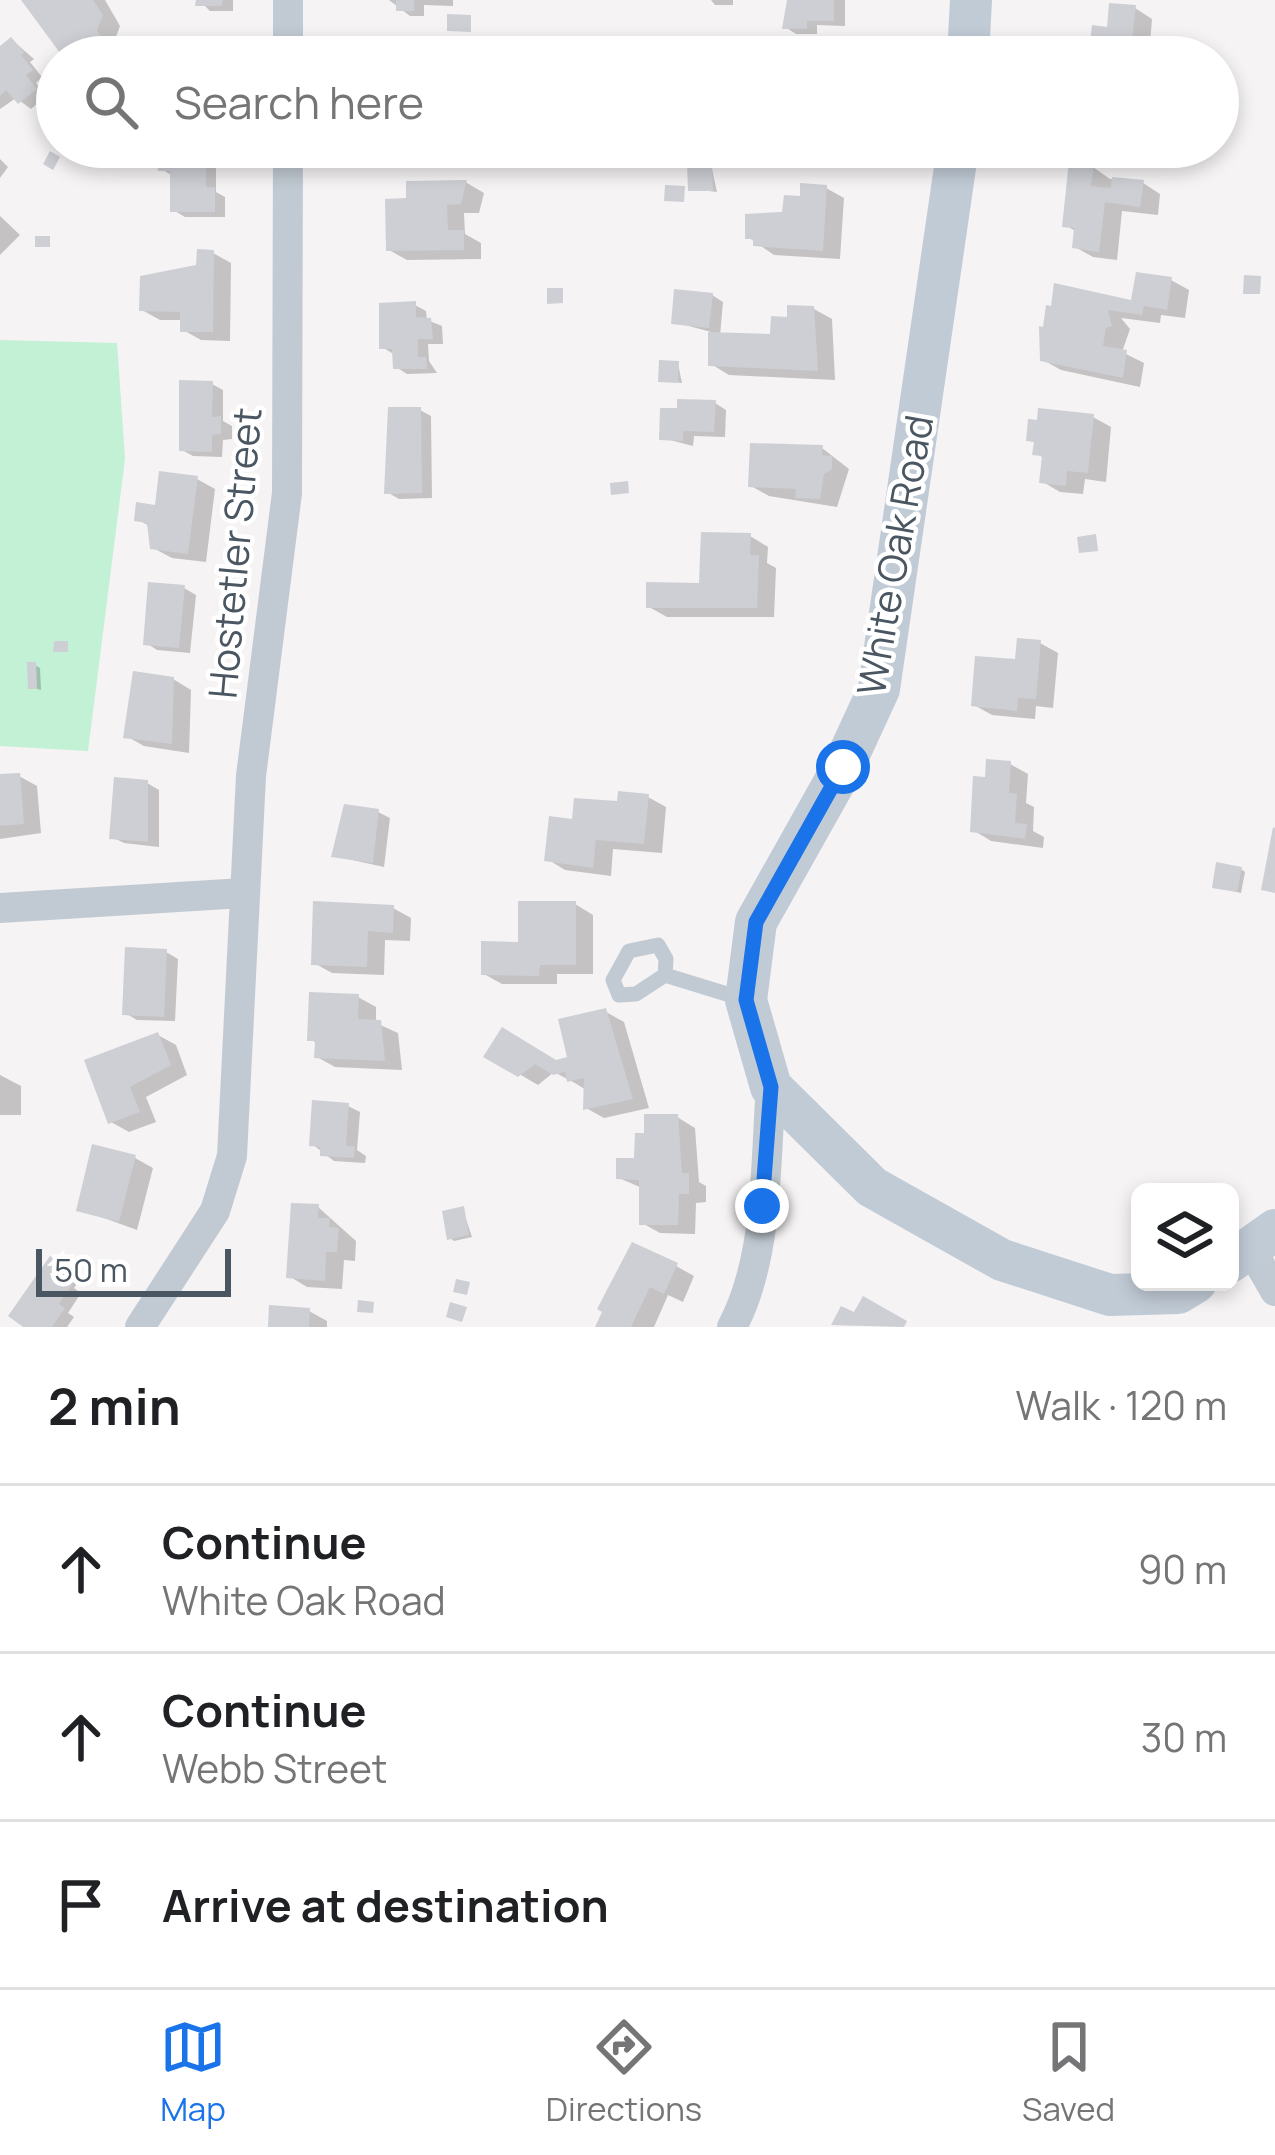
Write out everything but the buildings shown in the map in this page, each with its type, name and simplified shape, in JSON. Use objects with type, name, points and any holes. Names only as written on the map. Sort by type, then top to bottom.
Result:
[{"type":"street","points":[[288,0],[288,36]]},
{"type":"street","points":[[969,36],[971,0]]},
{"type":"street","name":"Hostetler Street","points":[[140,1327],[214,1211],[232,1156],[251,776],[286,494],[288,168]]},
{"type":"street","name":"White Oak Road","points":[[955,168],[879,688],[843,767],[756,922],[746,1000],[771,1087],[872,1187],[1002,1260],[1110,1295],[1181,1291]]},
{"type":"street","points":[[0,908],[243,893]]},
{"type":"street","points":[[733,1327],[743,1306],[762,1206],[771,1087]]},
{"type":"street","points":[[1252,1247],[1275,1291]]},
{"type":"lane","points":[[665,976],[746,1000]]},
{"type":"green space","points":[[0,340],[117,343],[125,459],[88,751],[0,746]]},
{"type":"route","points":[[762,1206],[771,1087],[746,1000],[756,922],[843,767]]}]
